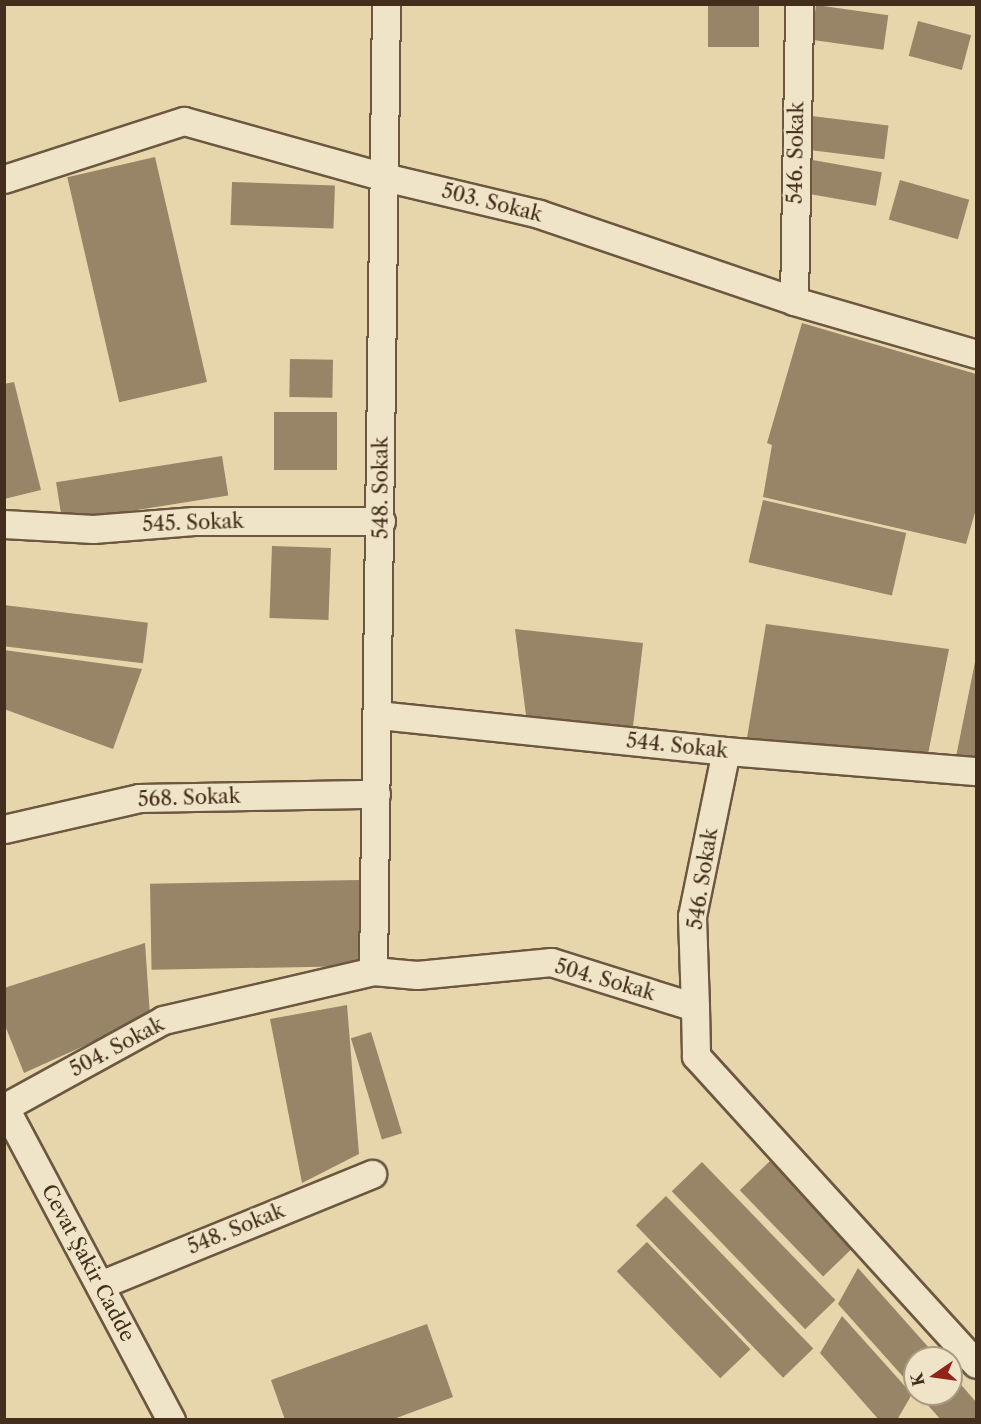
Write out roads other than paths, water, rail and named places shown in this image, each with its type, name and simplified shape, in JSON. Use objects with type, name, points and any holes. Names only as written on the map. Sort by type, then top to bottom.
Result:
[{"type":"street","name":"548. Sokak","points":[[373,971],[381,521],[386,4]]},
{"type":"street","name":"546. Sokak","points":[[794,301],[799,4]]},
{"type":"street","name":"503. Sokak","points":[[4,179],[184,121],[384,177],[539,214],[794,301],[976,354]]},
{"type":"street","name":"545. Sokak","points":[[4,524],[93,529],[194,521],[381,521]]},
{"type":"street","name":"544. Sokak","points":[[378,715],[726,751],[976,771]]},
{"type":"street","name":"546. Sokak","points":[[694,1007],[692,916],[726,751]]},
{"type":"street","name":"568. Sokak","points":[[4,829],[139,798],[376,794]]},
{"type":"street","name":"504. Sokak","points":[[5,1106],[163,1020],[373,971],[417,975],[551,962],[694,1007]]},
{"type":"street","points":[[694,1007],[696,1056],[976,1364]]},
{"type":"street","name":"Cevat Şakir Cadde","points":[[5,1106],[171,1419]]},
{"type":"street","name":"548. Sokak","points":[[100,1285],[372,1174]]}]
